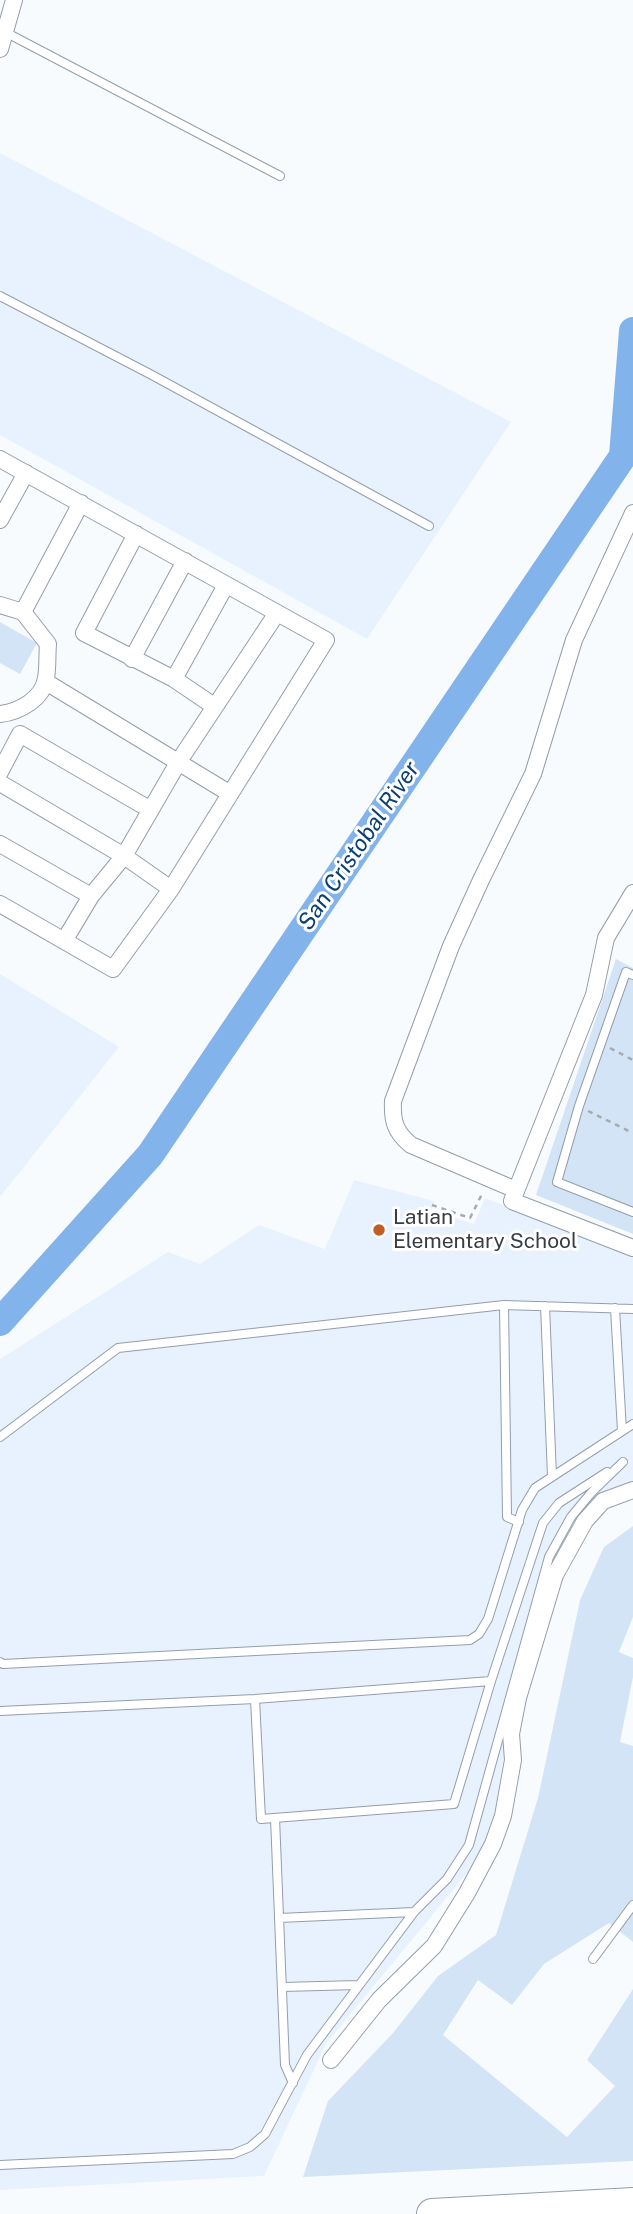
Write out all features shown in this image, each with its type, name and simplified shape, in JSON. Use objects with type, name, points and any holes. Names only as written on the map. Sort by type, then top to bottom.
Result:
[{"type":"highway","points":[[432,2214],[633,2203]]},
{"type":"street","points":[[0,49],[14,0]]},
{"type":"street","points":[[0,459],[326,639],[171,889],[113,969],[0,904]]},
{"type":"street","points":[[0,520],[26,473]]},
{"type":"street","points":[[23,612],[82,503]]},
{"type":"street","points":[[633,513],[574,640],[533,774],[451,946],[393,1101],[392,1120],[398,1135],[411,1145],[514,1196],[633,1248]]},
{"type":"street","points":[[136,534],[84,633],[174,679],[214,706]]},
{"type":"street","points":[[132,659],[186,561]]},
{"type":"street","points":[[174,679],[226,585]]},
{"type":"street","points":[[0,605],[23,612],[48,644],[46,682],[32,701],[12,713],[0,714]]},
{"type":"street","points":[[64,941],[91,895],[124,856],[179,761],[277,613]]},
{"type":"street","points":[[46,682],[229,793]]},
{"type":"street","points":[[0,772],[20,734],[149,810]]},
{"type":"street","points":[[0,783],[124,856],[171,889]]},
{"type":"street","points":[[0,844],[91,895]]},
{"type":"street","points":[[514,1196],[594,995],[606,938],[633,893]]},
{"type":"street","points":[[331,2060],[379,2000],[434,1946],[487,1857],[503,1816],[513,1760],[511,1734],[518,1698],[555,1575],[585,1521],[603,1501],[633,1490]]},
{"type":"lane","points":[[5,32],[280,176]]},
{"type":"lane","points":[[0,296],[150,374],[429,526]]},
{"type":"lane","points":[[633,975],[626,972],[579,1106],[557,1182],[633,1212]]},
{"type":"lane","points":[[504,1305],[507,1517],[519,1522]]},
{"type":"lane","points":[[0,1437],[118,1348],[504,1305],[633,1309]]},
{"type":"lane","points":[[545,1306],[552,1476]]},
{"type":"lane","points":[[615,1308],[622,1431]]},
{"type":"lane","points":[[0,1662],[470,1640],[479,1634],[488,1619],[519,1522],[535,1488],[633,1424]]},
{"type":"lane","points":[[255,1699],[261,1819],[454,1804],[543,1523],[559,1503],[633,1456]]},
{"type":"lane","points":[[0,2165],[233,2154],[250,2147],[265,2134],[307,2055],[414,1912],[447,1879],[469,1845],[549,1557],[570,1517],[623,1462]]},
{"type":"lane","points":[[0,1711],[255,1699],[491,1681]]},
{"type":"lane","points":[[275,1818],[285,2065],[293,2083]]},
{"type":"lane","points":[[593,1959],[633,1905]]},
{"type":"lane","points":[[279,1918],[414,1912]]},
{"type":"lane","points":[[282,1987],[358,1985]]},
{"type":"path","points":[[601,1044],[633,1060]]},
{"type":"path","points":[[579,1106],[633,1133]]},
{"type":"path","points":[[432,1205],[470,1218],[482,1193],[514,1196]]},
{"type":"shaded area","points":[[0,153],[511,422],[367,639],[0,435]]},
{"type":"shaded area","points":[[0,622],[37,643],[20,674],[0,663]]},
{"type":"shaded area","points":[[616,959],[633,968],[633,1234],[536,1195]]},
{"type":"shaded area","points":[[0,974],[119,1047],[0,1197]]},
{"type":"shaded area","points":[[354,1180],[434,1201],[432,1210],[474,1224],[485,1198],[633,1256],[633,1484],[622,1491],[608,1490],[584,1510],[557,1561],[509,1721],[494,1821],[476,1862],[326,2044],[264,2176],[0,2190],[0,1359],[168,1252],[200,1264],[259,1225],[325,1249]]},
{"type":"shaded area","points":[[633,1526],[633,1617],[619,1652],[633,1658],[633,1677],[620,1742],[633,1746],[633,1942],[609,1923],[544,1964],[512,2005],[478,1980],[443,2035],[567,2137],[615,2086],[587,2060],[633,1989],[633,2161],[303,2177],[328,2101],[393,2033],[438,1976],[496,1935],[538,1798],[580,1600],[604,1547]]},
{"type":"waterway","name":"San Cristobal River","points":[[0,1322],[150,1155],[623,456],[633,331]]},
{"type":"place","name":"Latian Elementary School","points":[[379,1230]]}]
